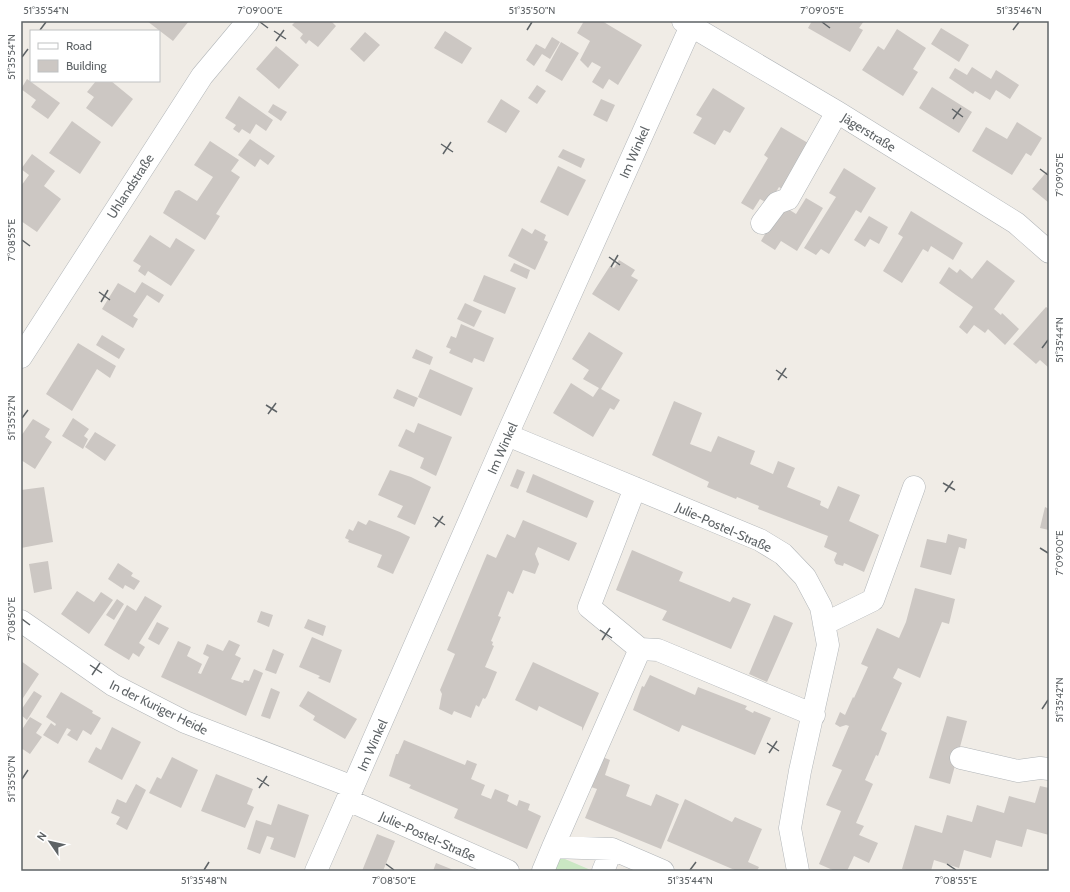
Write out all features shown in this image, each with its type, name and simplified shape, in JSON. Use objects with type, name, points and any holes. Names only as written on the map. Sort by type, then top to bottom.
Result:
[{"type":"street","name":"Uhlandstraße","points":[[21,357],[202,76],[248,21]]},
{"type":"street","name":"Jägerstraße","points":[[687,23],[837,112],[1016,223],[1049,252]]},
{"type":"street","name":"Im Winkel","points":[[316,871],[687,23]]},
{"type":"street","points":[[762,223],[777,203],[788,199],[837,112]]},
{"type":"street","name":"Julie-Postel-Straße","points":[[507,435],[760,540],[783,554],[805,577],[821,607],[828,645],[814,715],[800,772],[790,828],[798,871]]},
{"type":"street","points":[[824,624],[873,600],[914,487]]},
{"type":"street","points":[[635,488],[589,607],[640,649],[658,650],[814,715]]},
{"type":"street","name":"In der Kuriger Heide","points":[[21,621],[113,685],[185,722],[351,793]]},
{"type":"street","points":[[543,871],[640,649]]},
{"type":"street","points":[[961,758],[1018,771],[1040,768],[1049,769]]},
{"type":"street","name":"Julie-Postel-Straße","points":[[351,793],[508,871]]},
{"type":"street","points":[[553,847],[612,849],[663,871]]},
{"type":"street","points":[[603,871],[612,849]]},
{"type":"green space","points":[[558,856],[593,871],[551,871]]},
{"type":"building","points":[[147,21],[189,21],[173,41]]},
{"type":"building","points":[[296,21],[331,21],[336,26],[318,47],[309,40],[306,44],[300,38],[303,34],[292,25]]},
{"type":"building","points":[[584,21],[602,21],[642,45],[618,85],[609,79],[603,89],[592,82],[601,67],[592,62],[588,68],[580,60],[590,41],[577,33]]},
{"type":"building","points":[[812,21],[864,21],[859,28],[863,30],[850,52],[808,28]]},
{"type":"building","points":[[941,28],[969,45],[959,62],[931,44]]},
{"type":"building","points":[[897,29],[926,48],[913,69],[918,72],[903,96],[862,70],[878,46],[884,50]]},
{"type":"building","points":[[445,31],[472,48],[462,64],[434,48]]},
{"type":"building","points":[[365,32],[380,45],[364,62],[350,49]]},
{"type":"building","points":[[552,37],[560,42],[550,59],[542,54],[534,66],[526,60],[536,44],[545,49]]},
{"type":"building","points":[[561,42],[579,53],[562,81],[545,71]]},
{"type":"building","points":[[276,46],[299,65],[279,89],[256,69]]},
{"type":"building","points":[[972,67],[991,79],[996,70],[1019,85],[1010,99],[996,90],[990,100],[975,91],[973,94],[949,78],[955,68],[967,75]]},
{"type":"building","points":[[27,79],[60,103],[48,119],[31,107],[36,100],[21,89]]},
{"type":"building","points":[[95,82],[112,82],[133,99],[112,127],[86,108],[94,97],[87,92]]},
{"type":"building","points":[[537,85],[546,91],[537,104],[528,98]]},
{"type":"building","points":[[932,87],[972,112],[959,133],[919,108]]},
{"type":"building","points":[[713,88],[745,108],[730,133],[724,130],[715,145],[693,133],[702,118],[696,115]]},
{"type":"building","points":[[239,96],[273,120],[266,131],[256,124],[250,134],[242,129],[239,133],[233,129],[236,125],[225,118]]},
{"type":"building","points":[[501,99],[520,111],[506,133],[487,122]]},
{"type":"building","points":[[601,99],[615,105],[607,122],[593,115]]},
{"type":"building","points":[[273,104],[287,112],[281,121],[268,112]]},
{"type":"building","points":[[72,121],[101,142],[80,174],[49,153]]},
{"type":"building","points":[[1017,122],[1042,138],[1031,156],[1026,153],[1012,175],[972,151],[986,127],[1007,139]]},
{"type":"building","points":[[781,127],[813,146],[786,192],[779,187],[769,204],[760,199],[753,210],[741,203],[768,158],[764,155]]},
{"type":"building","points":[[250,139],[275,156],[268,165],[260,159],[255,167],[238,155]]},
{"type":"building","points":[[210,141],[239,160],[231,171],[240,177],[216,214],[220,216],[205,240],[163,213],[175,191],[179,190],[197,201],[213,177],[194,165]]},
{"type":"building","points":[[563,149],[585,159],[581,168],[558,157]]},
{"type":"building","points":[[32,154],[55,171],[44,186],[61,199],[37,232],[21,221],[21,186],[29,175],[21,169]]},
{"type":"building","points":[[558,166],[586,180],[568,216],[540,202]]},
{"type":"building","points":[[844,168],[876,188],[861,213],[856,210],[829,254],[821,249],[816,255],[804,248],[836,197],[829,193]]},
{"type":"building","points":[[1049,169],[1049,203],[1032,189]]},
{"type":"building","points":[[806,198],[823,208],[797,251],[781,241],[775,250],[761,241],[782,205],[796,214]]},
{"type":"building","points":[[911,211],[963,243],[953,260],[931,246],[928,252],[923,249],[902,283],[883,271],[903,237],[898,234]]},
{"type":"building","points":[[869,216],[888,227],[879,244],[870,239],[865,247],[854,240]]},
{"type":"building","points":[[522,228],[532,234],[535,229],[546,235],[544,240],[548,242],[535,270],[508,256]]},
{"type":"building","points":[[150,235],[170,248],[176,238],[195,250],[171,286],[148,271],[145,276],[138,271],[141,266],[133,261]]},
{"type":"building","points":[[619,260],[635,270],[631,276],[638,280],[619,311],[592,294],[610,266],[614,268]]},
{"type":"building","points":[[987,260],[1015,281],[994,309],[1001,315],[1002,313],[1019,329],[1005,345],[988,329],[985,333],[974,325],[967,334],[959,327],[973,307],[939,283],[949,267],[957,273],[960,269],[972,279]]},
{"type":"building","points":[[514,263],[530,270],[527,279],[510,271]]},
{"type":"building","points":[[484,275],[516,288],[505,314],[473,301]]},
{"type":"building","points":[[142,282],[164,295],[159,303],[147,295],[133,316],[138,319],[133,328],[102,309],[118,283],[135,293]]},
{"type":"building","points":[[465,303],[482,311],[474,327],[457,319]]},
{"type":"building","points":[[1046,307],[1049,309],[1049,368],[1040,360],[1036,364],[1013,344]]},
{"type":"building","points":[[461,324],[494,338],[484,362],[474,358],[472,363],[449,353],[451,349],[446,347],[451,336],[456,338]]},
{"type":"building","points":[[589,332],[623,353],[601,389],[620,400],[614,410],[610,408],[593,437],[553,413],[571,383],[593,397],[599,388],[583,379],[589,370],[572,359]]},
{"type":"building","points":[[102,335],[125,349],[119,359],[96,345]]},
{"type":"building","points":[[78,343],[116,366],[110,378],[97,369],[72,411],[46,394]]},
{"type":"building","points":[[416,349],[433,357],[430,365],[412,358]]},
{"type":"building","points":[[430,369],[473,388],[461,416],[418,397]]},
{"type":"building","points":[[397,389],[418,398],[414,407],[393,398]]},
{"type":"building","points":[[674,401],[702,413],[690,444],[711,452],[718,436],[755,451],[750,464],[773,474],[778,461],[795,468],[787,487],[821,501],[820,505],[828,509],[838,486],[860,495],[849,521],[879,535],[864,572],[844,563],[843,566],[836,564],[834,560],[837,553],[824,547],[828,536],[758,509],[759,506],[737,497],[736,499],[707,487],[709,482],[652,455]]},
{"type":"building","points":[[73,418],[89,429],[84,436],[88,439],[83,449],[62,436]]},
{"type":"building","points":[[33,419],[50,429],[45,437],[52,442],[35,469],[21,460],[21,436]]},
{"type":"building","points":[[418,423],[452,437],[436,476],[420,468],[424,458],[398,446],[406,429],[414,433]]},
{"type":"building","points":[[95,432],[116,445],[105,461],[85,447]]},
{"type":"building","points":[[517,469],[525,472],[518,489],[510,486]]},
{"type":"building","points":[[390,470],[411,477],[431,487],[415,525],[397,517],[403,506],[378,495]]},
{"type":"building","points":[[533,474],[594,501],[587,518],[526,492]]},
{"type":"building","points":[[44,487],[53,542],[21,548],[21,490]]},
{"type":"building","points":[[1045,507],[1049,509],[1049,530],[1040,528]]},
{"type":"building","points":[[369,520],[410,537],[393,574],[377,567],[382,555],[348,542],[349,540],[345,538],[349,529],[353,531],[358,521],[366,525]]},
{"type":"building","points":[[523,520],[577,543],[569,561],[538,547],[535,554],[539,564],[535,574],[523,570],[513,594],[508,591],[498,616],[501,617],[491,641],[493,642],[492,645],[494,646],[485,667],[497,672],[487,696],[485,699],[483,698],[479,707],[476,705],[471,718],[454,711],[452,715],[439,709],[442,694],[440,690],[455,654],[447,650],[487,554],[496,558],[507,534],[515,538]]},
{"type":"building","points":[[948,534],[967,539],[965,549],[959,547],[951,575],[920,567],[927,539],[946,543]]},
{"type":"building","points":[[632,550],[683,572],[679,581],[730,602],[733,597],[751,604],[731,649],[662,620],[667,611],[616,590]]},
{"type":"building","points":[[48,561],[52,589],[34,593],[29,564]]},
{"type":"building","points":[[118,563],[133,573],[131,576],[140,581],[134,590],[125,585],[123,589],[108,579]]},
{"type":"building","points":[[915,588],[955,599],[949,624],[942,622],[920,678],[898,668],[893,678],[902,683],[881,730],[887,733],[878,756],[876,755],[865,780],[873,784],[856,823],[864,826],[859,835],[878,843],[869,863],[854,856],[847,871],[835,871],[819,864],[841,811],[826,805],[842,770],[832,766],[849,726],[846,725],[840,727],[835,724],[840,712],[845,715],[868,667],[861,664],[877,628],[899,638],[906,622]]},
{"type":"building","points":[[77,591],[94,602],[101,592],[113,600],[89,634],[61,614]]},
{"type":"building","points":[[145,596],[162,606],[139,643],[145,647],[139,657],[133,653],[129,660],[104,645],[127,605],[136,611]]},
{"type":"building","points":[[117,599],[124,604],[114,620],[106,615]]},
{"type":"building","points":[[261,611],[273,615],[269,627],[257,622]]},
{"type":"building","points":[[774,615],[793,623],[767,682],[749,674]]},
{"type":"building","points":[[308,619],[326,626],[323,636],[304,628]]},
{"type":"building","points":[[157,622],[169,628],[159,645],[148,639]]},
{"type":"building","points":[[312,637],[342,650],[330,683],[318,678],[320,676],[299,667]]},
{"type":"building","points":[[229,640],[240,645],[235,655],[241,658],[231,679],[243,683],[244,680],[249,681],[254,669],[263,673],[246,716],[161,677],[178,641],[191,647],[187,656],[202,664],[198,673],[201,674],[209,657],[203,654],[207,644],[223,651]]},
{"type":"building","points":[[273,649],[284,654],[276,674],[265,670]]},
{"type":"building","points":[[21,661],[39,674],[21,701]]},
{"type":"building","points":[[533,662],[599,693],[582,731],[582,727],[539,706],[537,711],[515,700]]},
{"type":"building","points":[[650,675],[695,695],[698,687],[747,706],[745,709],[753,713],[754,711],[771,718],[755,755],[682,725],[679,732],[633,710],[642,686],[644,687]]},
{"type":"building","points":[[271,688],[280,692],[270,719],[261,716]]},
{"type":"building","points":[[34,691],[42,696],[27,720],[21,715],[21,710]]},
{"type":"building","points":[[308,691],[357,719],[345,739],[313,720],[315,716],[299,706]]},
{"type":"building","points":[[61,692],[93,711],[92,713],[101,718],[91,735],[83,730],[77,741],[67,735],[71,730],[67,728],[58,744],[43,735],[51,723],[55,726],[56,724],[46,717]]},
{"type":"building","points":[[947,716],[967,721],[950,784],[929,778]]},
{"type":"building","points":[[30,717],[42,724],[36,733],[42,737],[30,754],[21,748],[21,731]]},
{"type":"building","points":[[112,727],[141,742],[122,780],[88,762],[96,747],[101,750]]},
{"type":"building","points":[[404,740],[465,765],[467,760],[477,764],[471,779],[485,785],[481,795],[491,799],[495,789],[509,795],[507,801],[517,806],[519,800],[530,804],[528,810],[541,816],[527,849],[454,818],[458,809],[409,788],[411,785],[389,776],[396,754],[398,754]]},
{"type":"building","points":[[600,756],[610,760],[605,775],[630,785],[626,796],[651,806],[656,794],[679,804],[661,849],[585,818],[597,789],[588,786]]},
{"type":"building","points":[[172,757],[198,770],[181,808],[149,793],[157,777],[161,779]]},
{"type":"building","points":[[216,774],[253,789],[247,804],[254,807],[245,828],[201,811]]},
{"type":"building","points":[[136,784],[146,790],[127,830],[116,824],[120,817],[111,813],[117,799],[126,803]]},
{"type":"building","points":[[1040,786],[1049,788],[1049,835],[1027,829],[1022,847],[996,840],[991,858],[964,850],[959,868],[934,860],[931,871],[911,871],[902,869],[915,825],[942,833],[947,815],[972,822],[977,805],[1004,813],[1009,796],[1035,803]]},
{"type":"building","points":[[685,799],[732,822],[735,817],[762,829],[748,862],[759,867],[757,871],[737,871],[667,841]]},
{"type":"building","points":[[278,804],[309,815],[295,858],[270,849],[274,838],[267,836],[260,854],[247,849],[256,820],[271,825]]},
{"type":"building","points":[[377,834],[395,841],[383,871],[362,871]]},
{"type":"building","points":[[436,863],[456,871],[433,871]]}]
